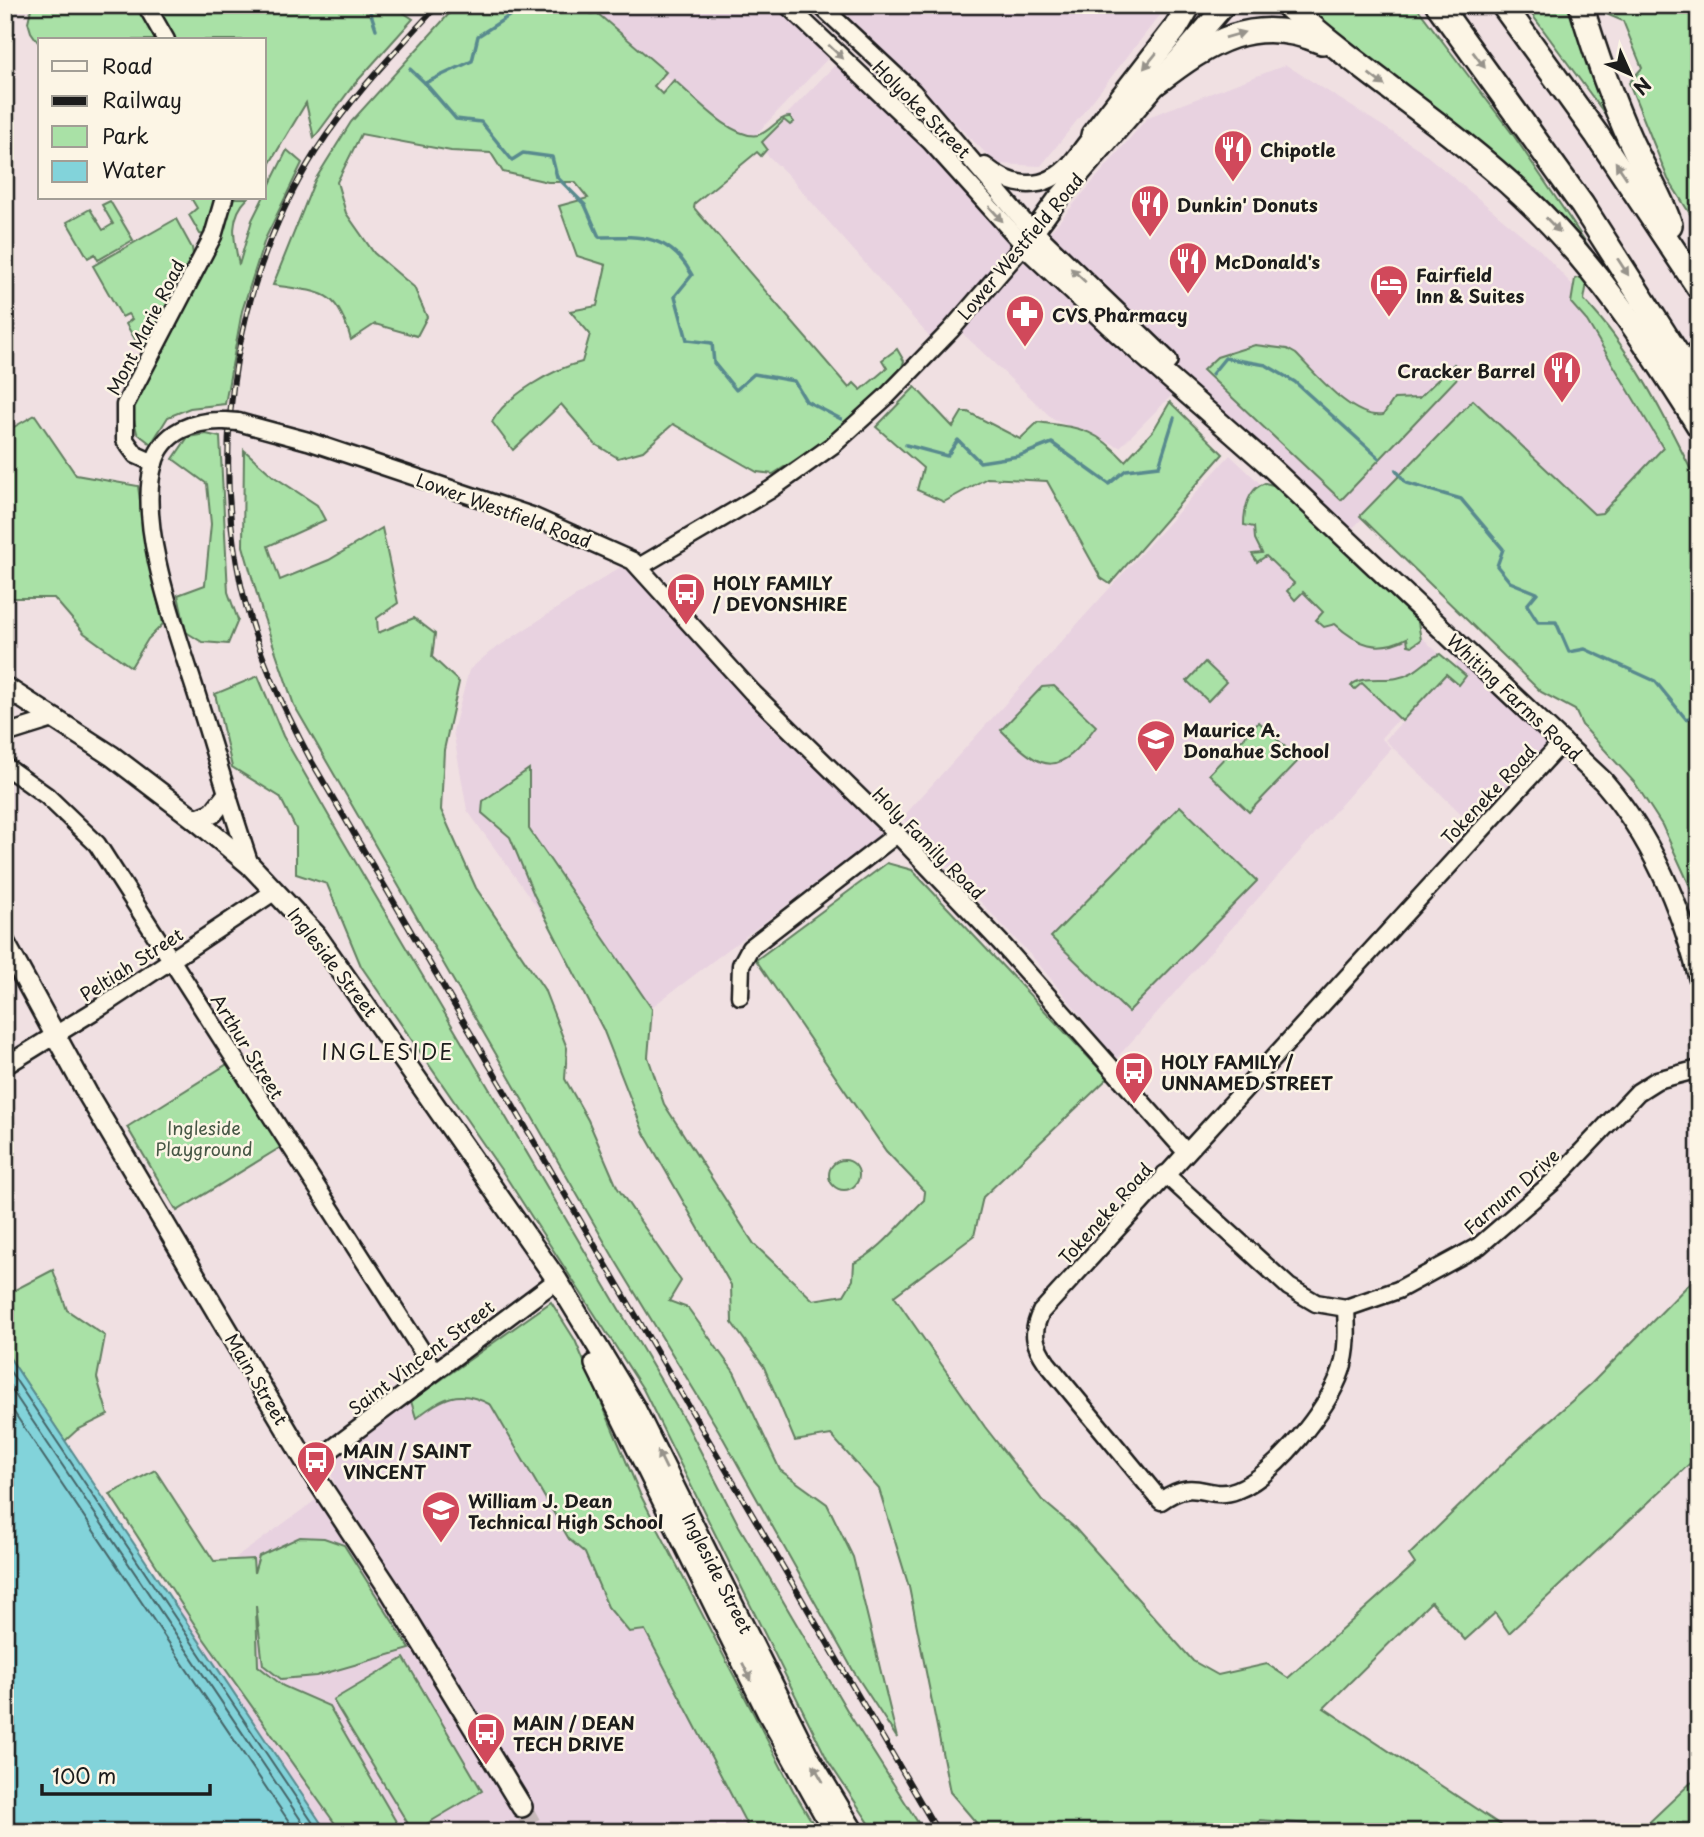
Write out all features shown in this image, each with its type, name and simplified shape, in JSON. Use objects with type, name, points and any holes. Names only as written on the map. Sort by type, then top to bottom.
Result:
[{"type":"highway","points":[[1093,135],[1175,29],[1189,5]]},
{"type":"highway","points":[[1287,5],[1337,48],[1478,157],[1546,218],[1605,286],[1699,426]]},
{"type":"highway","points":[[1438,5],[1582,205],[1699,388]]},
{"type":"highway","points":[[1503,5],[1679,255],[1699,288]]},
{"type":"highway","points":[[1581,5],[1611,96],[1664,206],[1679,255]]},
{"type":"highway","points":[[1156,83],[1208,46],[1241,33],[1290,32],[1337,48]]},
{"type":"main road","name":"Lower Westfield Road","points":[[1028,238],[1156,83],[1225,5]]},
{"type":"main road","name":"Whiting Farms Road","points":[[1028,238],[1118,333],[1265,462],[1563,741],[1610,790],[1653,852],[1674,897],[1699,978]]},
{"type":"main road","name":"Ingleside Street","points":[[5,687],[56,718],[196,820],[250,865],[316,935],[557,1280],[635,1408],[803,1746],[853,1832]]},
{"type":"main road","points":[[196,820],[213,813],[227,796]]},
{"type":"main road","name":"Main Street","points":[[5,943],[54,1035],[309,1466],[391,1592],[522,1807]]},
{"type":"main road","name":"Ingleside Street","points":[[557,1280],[761,1701],[834,1832]]},
{"type":"street","points":[[146,5],[165,38]]},
{"type":"street","name":"Holyoke Street","points":[[787,5],[1028,238]]},
{"type":"street","name":"Holyoke Street","points":[[820,5],[913,92],[962,146],[1028,238]]},
{"type":"street","points":[[962,146],[1003,179],[1026,186],[1054,177],[1069,164],[1093,135],[1130,115]]},
{"type":"street","name":"Mont Marie Road","points":[[154,463],[136,455],[125,440],[125,405],[204,255],[223,200]]},
{"type":"street","name":"Lower Westfield Road","points":[[250,865],[158,562],[151,505],[154,463],[165,442],[178,430],[199,422],[232,422],[308,441],[532,516],[591,541],[639,567],[760,496],[833,445],[880,403],[951,330],[1028,238]]},
{"type":"street","name":"Holy Family Road","points":[[639,567],[733,673],[897,834],[1025,970],[1186,1152]]},
{"type":"street","points":[[5,734],[56,718]]},
{"type":"street","name":"Tokeneke Road","points":[[1346,1308],[1346,1352],[1336,1385],[1324,1407],[1291,1446],[1263,1473],[1241,1489],[1221,1492],[1187,1488],[1161,1501],[1047,1363],[1035,1343],[1034,1332],[1041,1312],[1563,741]]},
{"type":"street","name":"Arthur Street","points":[[5,766],[47,796],[97,844],[434,1370]]},
{"type":"street","points":[[740,996],[741,965],[750,948],[897,834]]},
{"type":"street","name":"Peltiah Street","points":[[5,1066],[172,961],[275,891]]},
{"type":"street","name":"Farnum Drive","points":[[1346,1308],[1398,1290],[1479,1246],[1554,1181],[1638,1092],[1657,1080],[1699,1069]]},
{"type":"street","points":[[1166,1174],[1289,1287],[1316,1303],[1346,1308]]},
{"type":"street","name":"Saint Vincent Street","points":[[309,1466],[557,1280]]},
{"type":"shaded area","points":[[581,5],[777,5],[832,54],[747,144]]},
{"type":"shaded area","points":[[840,5],[1168,5],[1041,166],[997,164],[837,8]]},
{"type":"shaded area","points":[[836,64],[891,110],[1014,246],[934,342],[786,173],[757,145]]},
{"type":"shaded area","points":[[1286,65],[1419,149],[1540,250],[1576,289],[1671,440],[1598,519],[1472,407],[1348,533],[1188,379],[1120,447],[1054,420],[959,330],[1027,259],[1148,117]]},
{"type":"shaded area","name":"Maurice A. Donahue School","points":[[1230,455],[1450,664],[1381,738],[1391,748],[1116,1059],[1037,962],[902,818]]},
{"type":"shaded area","points":[[625,564],[884,832],[624,1028],[467,810],[453,731],[469,670],[490,652]]},
{"type":"shaded area","points":[[1463,656],[1555,741],[1477,829],[1385,740]]},
{"type":"shaded area","name":"William J. Dean Technical High School","points":[[551,1302],[579,1357],[641,1623],[750,1832],[327,1832],[174,1603],[335,1486],[331,1460]]},
{"type":"shaded area","points":[[1276,1795],[1319,1832],[1202,1832]]},
{"type":"green space","points":[[37,5],[138,5],[157,38],[38,38],[38,42],[28,22],[31,9]]},
{"type":"green space","points":[[155,5],[392,5],[413,19],[352,87],[314,138],[306,103],[270,163],[266,178],[266,38],[175,38]]},
{"type":"green space","points":[[457,5],[582,5],[591,14],[597,13],[666,72],[654,86],[662,94],[674,80],[714,116],[748,135],[763,133],[782,119],[790,117],[794,122],[790,125],[784,120],[762,142],[767,149],[761,156],[757,152],[695,203],[694,208],[849,388],[854,383],[861,390],[887,368],[882,360],[897,349],[904,361],[898,375],[885,391],[848,424],[773,474],[757,472],[673,424],[643,451],[618,458],[595,444],[561,404],[513,450],[492,422],[508,402],[532,384],[558,370],[582,362],[590,334],[570,311],[597,306],[606,265],[577,256],[559,206],[588,198],[575,182],[548,182],[503,172],[491,153],[451,151],[361,134],[337,182],[346,213],[374,253],[414,287],[427,317],[417,336],[375,324],[351,340],[340,311],[325,296],[273,285],[315,180],[351,122]]},
{"type":"green space","points":[[1294,5],[1415,5],[1514,136],[1608,275]]},
{"type":"green space","points":[[1525,5],[1576,5],[1616,129]]},
{"type":"green space","points":[[1597,5],[1699,5],[1699,228],[1668,179],[1629,83],[1642,68],[1623,21],[1599,11]]},
{"type":"green space","points":[[287,150],[302,163],[265,239],[242,311],[225,404],[190,408],[168,417],[151,444],[137,433],[131,407],[230,200],[246,200],[235,221],[234,238],[239,265],[252,220],[262,200],[266,200],[266,192]]},
{"type":"green space","points":[[192,200],[216,200],[205,235],[200,234],[189,215],[197,208]]},
{"type":"green space","points":[[110,201],[133,240],[98,260],[95,254],[88,258],[67,222],[90,209],[103,230],[113,224],[102,205]]},
{"type":"green space","points":[[176,219],[192,248],[194,261],[143,353],[126,324],[132,319],[128,314],[122,317],[93,266]]},
{"type":"green space","points":[[1582,277],[1587,283],[1584,300],[1630,359],[1690,468],[1699,475],[1699,906],[1662,825],[1635,783],[1582,725],[1575,710],[1541,692],[1360,516],[1473,400],[1594,514],[1602,513],[1663,448],[1587,321],[1571,303],[1575,279]]},
{"type":"green space","points":[[1255,345],[1287,349],[1296,354],[1336,394],[1371,415],[1383,415],[1394,399],[1419,398],[1454,364],[1462,373],[1341,500],[1203,370],[1217,357]]},
{"type":"green space","points":[[915,387],[953,427],[962,412],[968,412],[1020,439],[1038,422],[1065,426],[1095,436],[1125,461],[1153,431],[1170,402],[1223,454],[1110,584],[1101,578],[1047,481],[987,478],[944,502],[917,490],[923,468],[876,427]]},
{"type":"green space","points":[[35,415],[76,475],[138,486],[148,559],[163,624],[148,639],[131,667],[84,633],[54,598],[5,598],[5,432]]},
{"type":"green space","points":[[206,434],[220,437],[228,592],[238,620],[228,644],[202,642],[186,632],[178,595],[205,585],[211,524],[207,484],[173,459],[188,437]]},
{"type":"green space","points":[[244,450],[273,476],[317,505],[325,520],[268,546],[280,580],[329,560],[382,528],[398,603],[377,618],[378,633],[414,618],[435,634],[432,657],[459,682],[444,750],[441,810],[476,888],[544,989],[567,1048],[565,1079],[588,1120],[617,1187],[681,1281],[669,1301],[688,1308],[734,1372],[780,1470],[827,1504],[853,1557],[897,1738],[854,1672],[719,1431],[615,1260],[294,705],[243,546]]},
{"type":"green space","points":[[1265,483],[1277,486],[1418,622],[1421,640],[1412,646],[1408,645],[1407,638],[1397,643],[1378,646],[1360,642],[1335,624],[1324,627],[1316,620],[1323,612],[1303,592],[1295,600],[1287,591],[1294,583],[1266,556],[1257,562],[1252,554],[1262,553],[1255,539],[1254,527],[1244,525],[1244,519],[1251,495]]},
{"type":"green space","points":[[1440,654],[1466,676],[1459,685],[1446,674],[1402,721],[1362,683],[1355,689],[1351,686],[1365,679],[1404,676]]},
{"type":"green space","points":[[1205,662],[1226,682],[1208,701],[1187,681]]},
{"type":"green space","points":[[258,676],[283,736],[342,839],[686,1423],[739,1526],[851,1717],[924,1832],[875,1832],[828,1761],[643,1389],[504,1174],[361,966],[327,884],[296,874],[296,829],[280,797],[232,767],[215,694]]},
{"type":"green space","points":[[1054,686],[1096,726],[1072,754],[1051,764],[1040,762],[1029,755],[1001,730],[1042,687]]},
{"type":"green space","points":[[1259,722],[1299,760],[1249,812],[1209,774]]},
{"type":"green space","points":[[529,769],[529,829],[652,1009],[648,1057],[664,1104],[754,1244],[813,1300],[844,1295],[853,1280],[854,1263],[891,1235],[924,1200],[925,1192],[886,1151],[756,960],[887,863],[912,870],[1108,1078],[983,1197],[974,1236],[894,1296],[985,1427],[1042,1500],[1074,1527],[1193,1661],[1218,1675],[1267,1664],[1288,1678],[1415,1564],[1409,1555],[1521,1446],[1591,1384],[1699,1274],[1699,1455],[1509,1633],[1495,1613],[1465,1640],[1431,1602],[1324,1708],[1511,1832],[1319,1832],[1310,1824],[1260,1820],[1254,1832],[984,1832],[950,1792],[909,1587],[879,1489],[831,1435],[795,1441],[764,1367],[732,1323],[731,1285],[644,1133],[603,1029],[534,895],[510,837],[482,813],[483,801]]},
{"type":"green space","points":[[1180,806],[1257,881],[1128,1012],[1051,937]]},
{"type":"green space","name":"Ingleside Playground","points":[[229,1063],[281,1147],[177,1211],[127,1127]]},
{"type":"green space","points":[[844,1160],[850,1161],[858,1169],[858,1181],[850,1189],[844,1190],[838,1189],[830,1181],[829,1175],[830,1169],[838,1161]]},
{"type":"green space","points":[[53,1270],[67,1310],[105,1336],[97,1378],[108,1415],[77,1430],[65,1441],[5,1351],[5,1295]]},
{"type":"green space","points":[[551,1302],[575,1340],[640,1494],[793,1790],[818,1832],[746,1832],[749,1829],[645,1630],[629,1632],[608,1607],[585,1553],[569,1539],[491,1405],[469,1397],[451,1397],[416,1418],[411,1401]]},
{"type":"green space","points":[[155,1470],[214,1561],[253,1559],[254,1573],[259,1556],[300,1537],[324,1538],[344,1545],[410,1649],[316,1676],[281,1679],[263,1665],[256,1606],[258,1666],[283,1686],[329,1706],[402,1832],[341,1832],[204,1639],[110,1494]]},
{"type":"green space","points":[[404,1658],[482,1791],[413,1832],[333,1700]]},
{"type":"green space","points":[[1699,1775],[1699,1819],[1683,1832],[1639,1832]]},
{"type":"water","points":[[5,1351],[327,1832],[5,1832]]},
{"type":"waterway","points":[[368,5],[376,29]]},
{"type":"waterway","points":[[410,69],[425,83],[472,61],[478,36],[526,5]]},
{"type":"waterway","points":[[425,83],[456,119],[481,122],[512,160],[523,153],[552,157],[557,177],[585,205],[599,237],[653,240],[674,252],[692,275],[675,296],[687,340],[712,343],[714,363],[736,390],[754,374],[794,381],[806,401],[841,419]]},
{"type":"waterway","points":[[1212,374],[1225,358],[1266,365],[1295,382],[1379,458]]},
{"type":"waterway","points":[[906,445],[947,456],[958,440],[980,462],[1019,456],[1052,443],[1109,484],[1126,470],[1159,466],[1174,418]]},
{"type":"waterway","points":[[1396,470],[1406,483],[1461,499],[1503,549],[1497,566],[1510,582],[1537,593],[1527,605],[1538,622],[1556,622],[1569,652],[1585,649],[1655,681],[1686,719],[1699,715]]},
{"type":"tunnel","points":[[522,1807],[536,1832]]},
{"type":"railway","points":[[438,5],[359,93],[316,151],[289,200],[266,252],[249,305],[237,361],[230,417],[228,474],[232,530],[247,608],[270,676],[312,762],[938,1832]]},
{"type":"place","name":"Chipotle","points":[[1233,183]]},
{"type":"place","name":"Dunkin' Donuts","points":[[1150,238]]},
{"type":"place","name":"McDonald's","points":[[1188,295]]},
{"type":"place","name":"Fairfield Inn & Suites","points":[[1389,318]]},
{"type":"place","name":"CVS Pharmacy","points":[[1025,348]]},
{"type":"place","name":"Cracker Barrel","points":[[1562,404]]},
{"type":"place","name":"HOLY FAMILY / DEVONSHIRE","points":[[686,626]]},
{"type":"place","name":"Maurice A. Donahue School","points":[[1156,773]]},
{"type":"place","name":"HOLY FAMILY / UNNAMED STREET","points":[[1134,1105]]},
{"type":"place","name":"MAIN / SAINT VINCENT","points":[[316,1494]]},
{"type":"place","name":"William J. Dean Technical High School","points":[[441,1544]]},
{"type":"place","name":"MAIN / DEAN TECH DRIVE","points":[[486,1766]]},
{"type":"district","name":"INGLESIDE","points":[[388,1051]]}]
